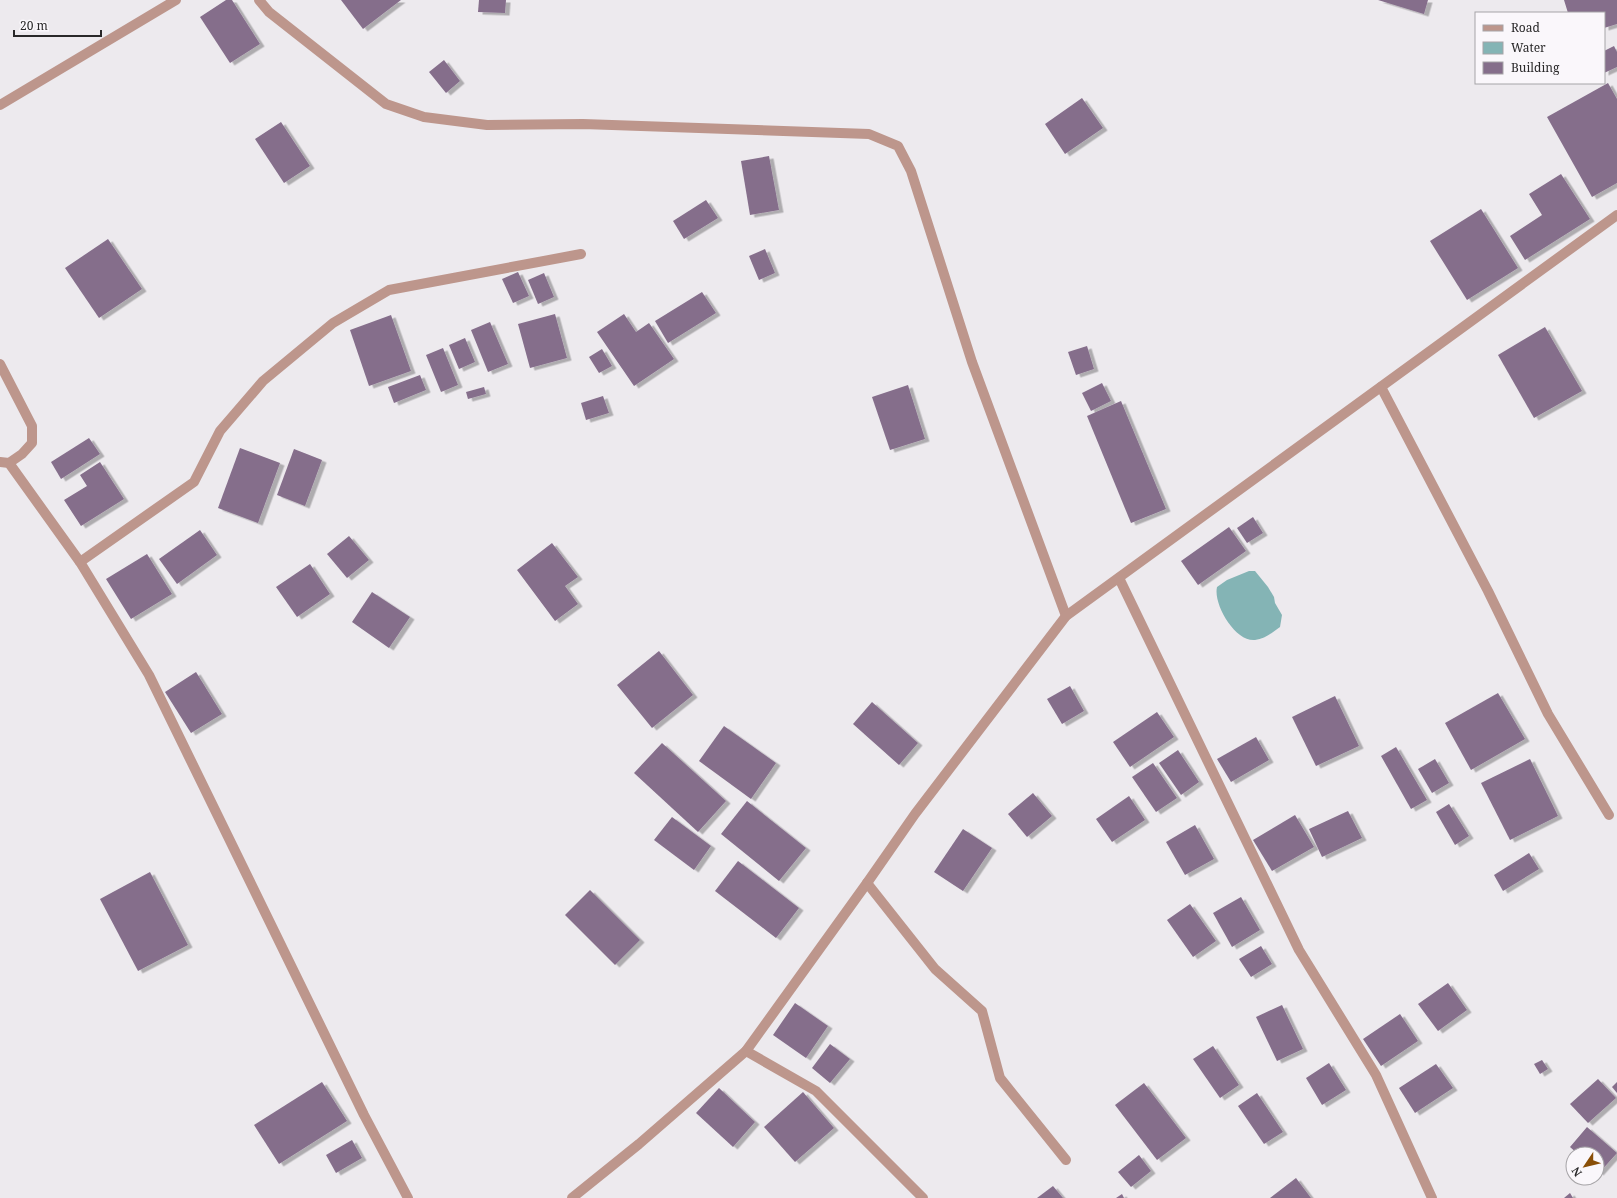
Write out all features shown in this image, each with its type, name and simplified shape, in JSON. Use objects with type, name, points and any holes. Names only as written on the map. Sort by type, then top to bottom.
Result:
[{"type":"street","points":[[0,105],[176,0]]},
{"type":"street","points":[[259,0],[269,12],[281,22],[386,104],[424,116],[487,125],[583,124],[869,134],[898,146],[911,170],[972,362],[1066,616]]},
{"type":"street","points":[[572,1198],[639,1144],[746,1051],[867,883],[914,814],[1066,616],[1617,215]]},
{"type":"street","points":[[80,562],[194,482],[220,431],[263,381],[333,323],[389,290],[581,254]]},
{"type":"street","points":[[0,364],[32,426],[32,443],[22,454],[4,462],[80,562],[149,675],[364,1115],[408,1198]]},
{"type":"street","points":[[1381,386],[1488,591],[1548,714],[1609,815]]},
{"type":"street","points":[[1119,578],[1299,950],[1376,1075],[1432,1198]]},
{"type":"street","points":[[867,883],[935,969],[982,1011],[1000,1078],[1066,1160]]},
{"type":"street","points":[[746,1051],[816,1091],[923,1198]]},
{"type":"water","points":[[1249,571],[1255,571],[1268,587],[1282,615],[1280,627],[1265,637],[1255,640],[1247,639],[1233,629],[1222,612],[1218,603],[1217,594],[1217,587],[1227,580]]},
{"type":"building","points":[[226,0],[232,0],[260,44],[230,63],[200,17]]},
{"type":"building","points":[[341,0],[401,0],[363,29]]},
{"type":"building","points":[[479,0],[506,0],[505,13],[478,12]]},
{"type":"building","points":[[1378,0],[1428,0],[1424,14]]},
{"type":"building","points":[[1564,0],[1617,0],[1617,24],[1605,28],[1605,12],[1568,12]]},
{"type":"building","points":[[1614,46],[1617,52],[1617,67],[1605,73],[1605,50]]},
{"type":"building","points":[[444,60],[460,81],[446,93],[429,72]]},
{"type":"building","points":[[1608,83],[1617,99],[1617,183],[1592,197],[1547,117]]},
{"type":"building","points":[[1082,98],[1103,128],[1065,154],[1045,124]]},
{"type":"building","points":[[281,122],[310,166],[284,183],[255,139]]},
{"type":"building","points":[[769,156],[779,210],[750,215],[741,161]]},
{"type":"building","points":[[1561,174],[1590,219],[1525,260],[1510,236],[1542,215],[1529,194]]},
{"type":"building","points":[[706,200],[718,218],[684,239],[673,221]]},
{"type":"building","points":[[1481,209],[1518,268],[1467,300],[1430,241]]},
{"type":"building","points":[[108,239],[142,289],[99,318],[65,268]]},
{"type":"building","points":[[765,249],[775,273],[759,280],[749,256]]},
{"type":"building","points":[[518,272],[529,296],[513,303],[502,279]]},
{"type":"building","points":[[544,273],[554,297],[538,304],[528,280]]},
{"type":"building","points":[[702,292],[716,313],[668,343],[655,321]]},
{"type":"building","points":[[555,314],[567,358],[530,368],[518,324]]},
{"type":"building","points":[[624,314],[636,332],[649,323],[674,359],[634,386],[597,332]]},
{"type":"building","points":[[391,315],[411,371],[369,386],[350,330]]},
{"type":"building","points":[[490,322],[508,364],[488,372],[471,330]]},
{"type":"building","points":[[1545,327],[1582,391],[1534,418],[1498,355]]},
{"type":"building","points":[[465,338],[475,362],[459,369],[449,345]]},
{"type":"building","points":[[1087,346],[1094,369],[1076,375],[1068,352]]},
{"type":"building","points":[[443,348],[458,385],[441,392],[426,355]]},
{"type":"building","points":[[602,349],[612,366],[599,373],[589,357]]},
{"type":"building","points":[[420,375],[426,390],[394,403],[388,387]]},
{"type":"building","points":[[1102,383],[1111,401],[1091,411],[1082,393]]},
{"type":"building","points":[[908,385],[925,439],[890,450],[872,397]]},
{"type":"building","points":[[484,387],[486,394],[468,399],[466,392]]},
{"type":"building","points":[[603,396],[609,413],[586,420],[581,403]]},
{"type":"building","points":[[1121,401],[1166,509],[1131,523],[1087,416]]},
{"type":"building","points":[[89,438],[100,454],[61,479],[51,462]]},
{"type":"building","points":[[240,448],[280,463],[258,523],[218,508]]},
{"type":"building","points":[[294,449],[322,460],[305,506],[277,495]]},
{"type":"building","points":[[100,462],[124,499],[81,526],[64,500],[87,486],[80,475]]},
{"type":"building","points":[[1253,517],[1263,533],[1247,543],[1237,528]]},
{"type":"building","points":[[1229,527],[1246,551],[1198,585],[1181,561]]},
{"type":"building","points":[[200,530],[217,555],[177,584],[159,559]]},
{"type":"building","points":[[349,536],[369,560],[347,578],[327,554]]},
{"type":"building","points":[[552,543],[578,577],[565,586],[578,604],[555,621],[517,570]]},
{"type":"building","points":[[147,554],[172,594],[131,619],[106,579]]},
{"type":"building","points":[[310,564],[330,594],[297,617],[276,587]]},
{"type":"building","points":[[372,592],[410,617],[389,648],[352,622]]},
{"type":"building","points":[[659,651],[693,695],[652,728],[617,685]]},
{"type":"building","points":[[196,672],[222,714],[191,733],[165,692]]},
{"type":"building","points":[[1070,686],[1084,711],[1062,724],[1047,699]]},
{"type":"building","points":[[1498,693],[1525,739],[1471,770],[1445,723]]},
{"type":"building","points":[[1335,696],[1359,746],[1316,766],[1292,717]]},
{"type":"building","points":[[872,702],[918,743],[899,765],[853,724]]},
{"type":"building","points":[[1157,712],[1174,737],[1130,767],[1113,742]]},
{"type":"building","points":[[724,726],[776,763],[751,799],[699,761]]},
{"type":"building","points":[[1256,737],[1269,760],[1231,782],[1217,759]]},
{"type":"building","points":[[662,743],[726,801],[698,832],[634,773]]},
{"type":"building","points":[[1396,747],[1427,800],[1411,809],[1381,756]]},
{"type":"building","points":[[1178,750],[1199,782],[1181,795],[1159,763]]},
{"type":"building","points":[[1435,759],[1449,783],[1432,793],[1418,769]]},
{"type":"building","points":[[1530,759],[1558,816],[1510,840],[1481,783]]},
{"type":"building","points":[[1153,763],[1177,798],[1156,812],[1132,777]]},
{"type":"building","points":[[1033,793],[1052,816],[1027,837],[1008,814]]},
{"type":"building","points":[[1129,796],[1145,820],[1112,842],[1096,819]]},
{"type":"building","points":[[747,801],[806,848],[779,881],[721,834]]},
{"type":"building","points":[[1449,804],[1469,836],[1455,845],[1436,812]]},
{"type":"building","points":[[1348,811],[1362,838],[1322,857],[1309,829]]},
{"type":"building","points":[[1295,815],[1314,847],[1272,871],[1253,840]]},
{"type":"building","points":[[672,817],[711,846],[694,870],[654,840]]},
{"type":"building","points":[[1195,825],[1214,859],[1185,875],[1166,842]]},
{"type":"building","points":[[963,829],[992,848],[963,891],[934,872]]},
{"type":"building","points":[[1529,853],[1539,869],[1503,891],[1494,875]]},
{"type":"building","points":[[738,861],[799,908],[776,938],[715,891]]},
{"type":"building","points":[[150,872],[188,945],[138,971],[100,899]]},
{"type":"building","points":[[590,890],[640,940],[615,965],[565,915]]},
{"type":"building","points":[[1241,897],[1260,930],[1232,947],[1213,913]]},
{"type":"building","points":[[1190,904],[1216,941],[1193,957],[1167,920]]},
{"type":"building","points":[[1261,946],[1272,964],[1251,977],[1239,959]]},
{"type":"building","points":[[1448,983],[1467,1010],[1438,1031],[1418,1004]]},
{"type":"building","points":[[795,1003],[828,1026],[806,1058],[773,1035]]},
{"type":"building","points":[[1282,1005],[1303,1049],[1277,1061],[1256,1017]]},
{"type":"building","points":[[1400,1014],[1418,1041],[1381,1066],[1363,1039]]},
{"type":"building","points":[[830,1044],[850,1059],[830,1083],[812,1068]]},
{"type":"building","points":[[1213,1046],[1239,1085],[1220,1098],[1193,1059]]},
{"type":"building","points":[[1542,1060],[1548,1069],[1540,1074],[1534,1064]]},
{"type":"building","points":[[1329,1063],[1346,1090],[1322,1105],[1306,1078]]},
{"type":"building","points":[[1436,1064],[1453,1088],[1415,1113],[1399,1088]]},
{"type":"building","points":[[1598,1079],[1616,1098],[1588,1123],[1570,1104]]},
{"type":"building","points":[[322,1082],[347,1121],[279,1164],[254,1125]]},
{"type":"building","points":[[1617,1082],[1617,1093],[1612,1087]]},
{"type":"building","points":[[1144,1083],[1186,1138],[1157,1160],[1115,1105]]},
{"type":"building","points":[[719,1088],[755,1122],[733,1147],[696,1113]]},
{"type":"building","points":[[803,1092],[834,1128],[795,1162],[764,1127]]},
{"type":"building","points":[[1257,1093],[1283,1132],[1264,1144],[1238,1106]]},
{"type":"building","points":[[1587,1127],[1617,1153],[1605,1166],[1605,1146],[1571,1146]]},
{"type":"building","points":[[352,1140],[362,1158],[336,1173],[326,1155]]},
{"type":"building","points":[[1139,1155],[1151,1171],[1131,1187],[1118,1172]]},
{"type":"building","points":[[1296,1178],[1311,1198],[1270,1198]]},
{"type":"building","points":[[1053,1186],[1063,1198],[1037,1198]]},
{"type":"building","points":[[1570,1193],[1573,1198],[1564,1198]]},
{"type":"building","points":[[1122,1194],[1124,1198],[1116,1198]]}]
